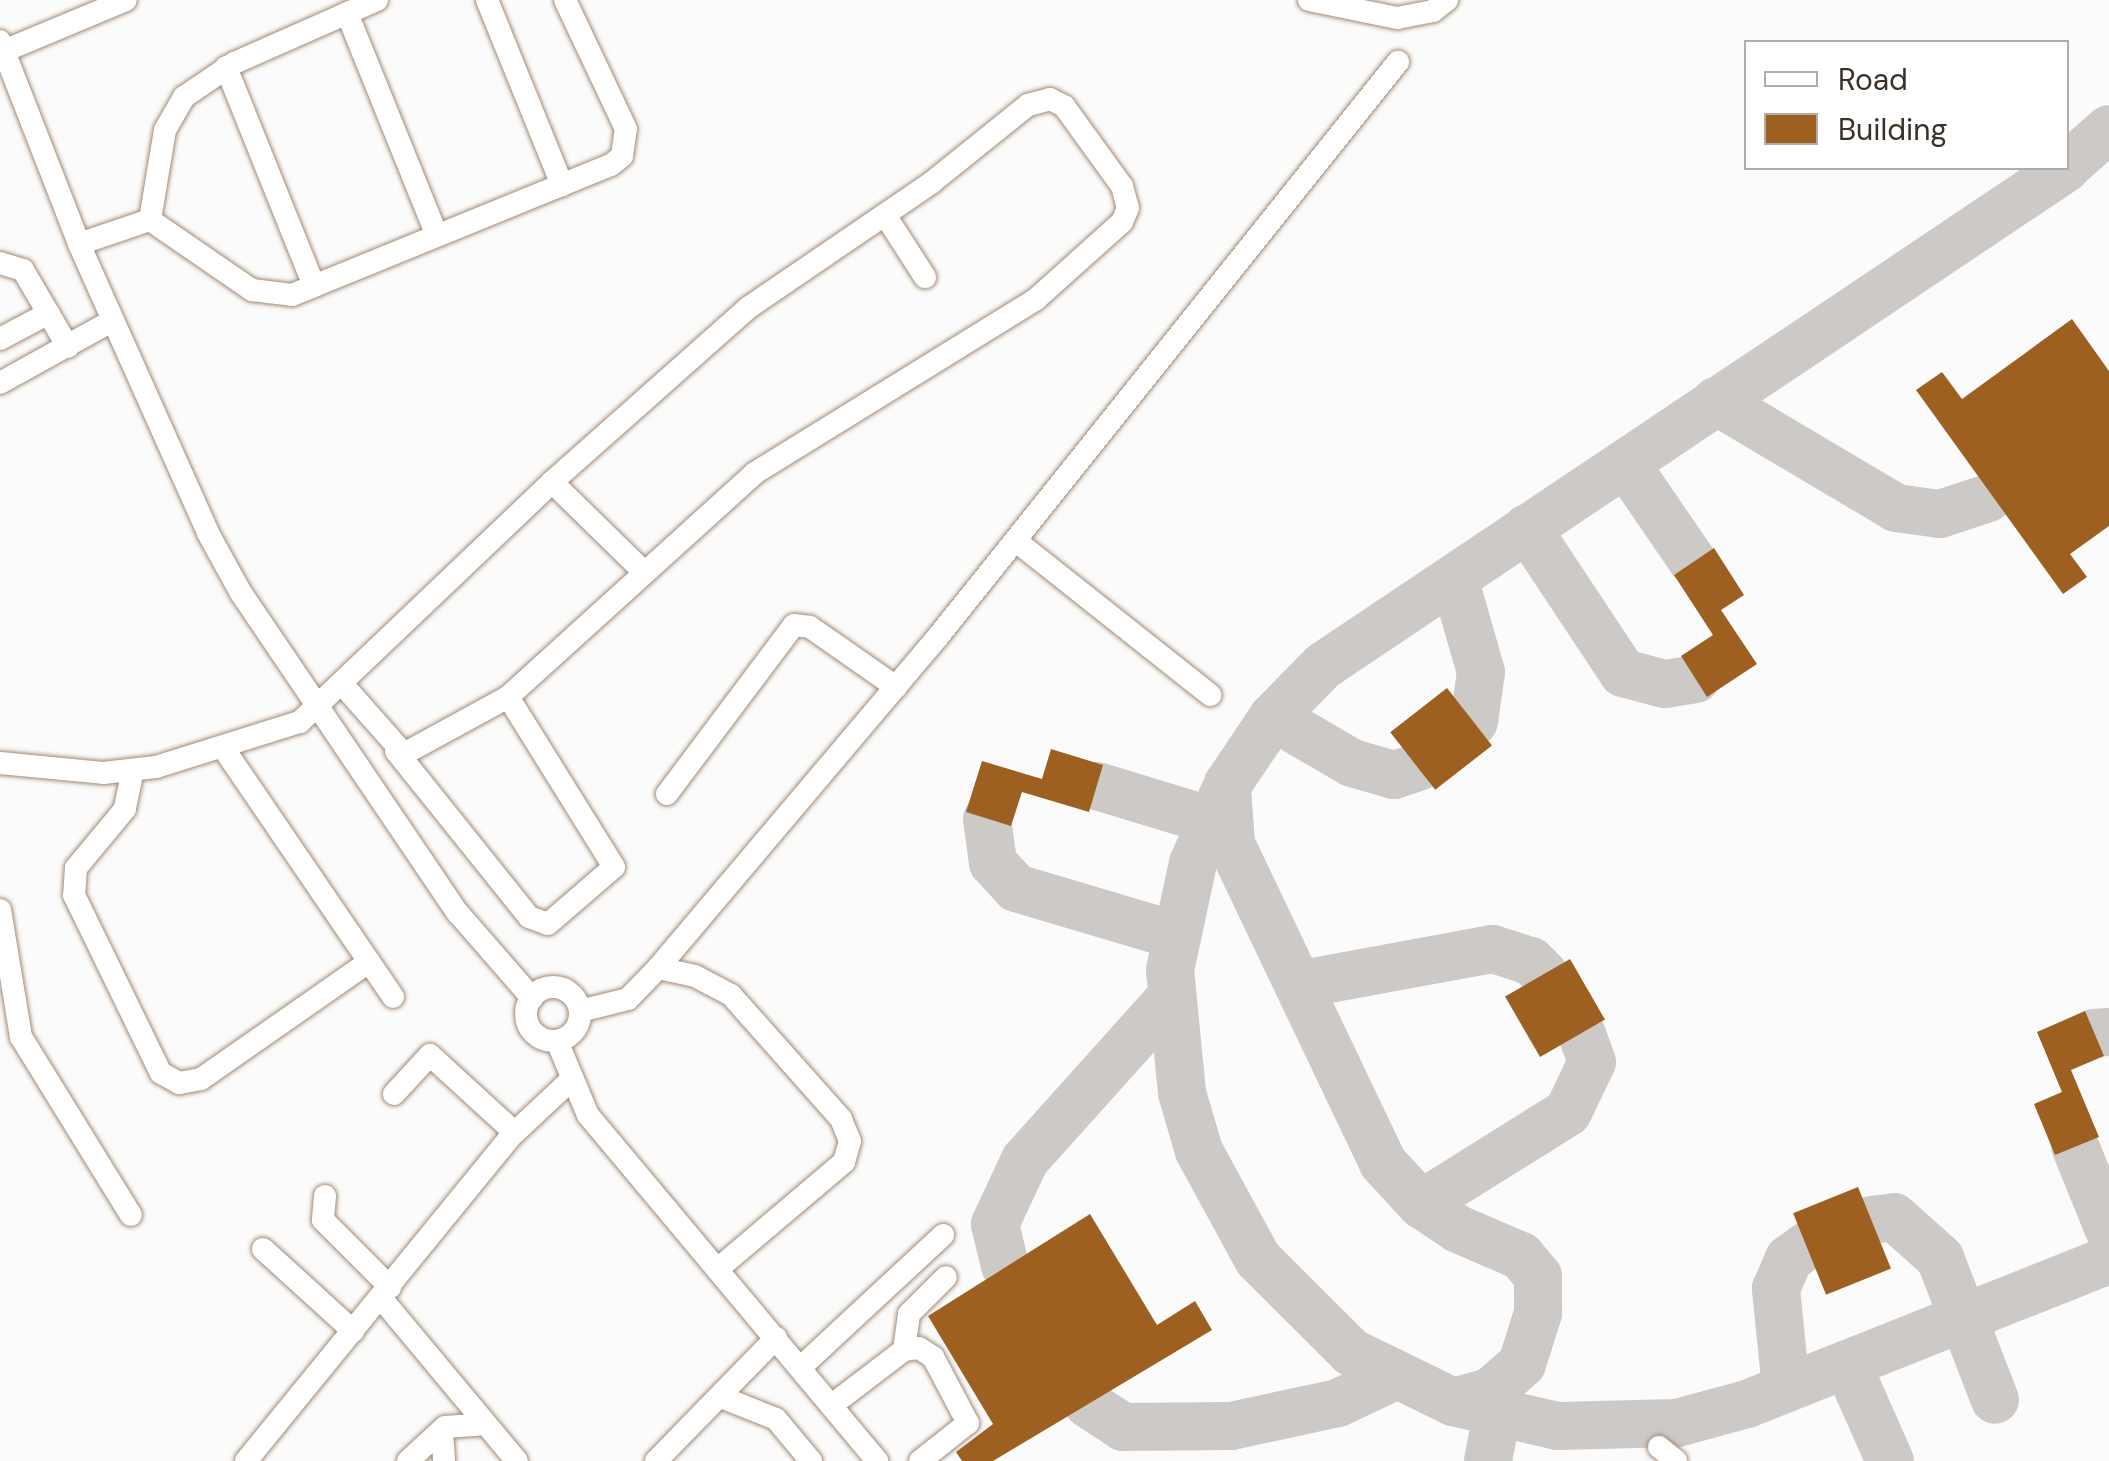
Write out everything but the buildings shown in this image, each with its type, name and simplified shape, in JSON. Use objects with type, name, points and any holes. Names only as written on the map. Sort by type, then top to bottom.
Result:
[{"type":"street","points":[[126,0],[2,46],[79,244],[189,498],[319,708],[458,913],[532,998],[530,1028],[556,1041],[588,1115],[878,1461]]},
{"type":"street","points":[[150,220],[173,112],[226,67],[378,0]]},
{"type":"street","points":[[488,0],[562,186]]},
{"type":"street","points":[[150,220],[266,295],[314,286],[612,165],[628,140],[565,0]]},
{"type":"street","points":[[1309,0],[1397,18],[1433,12],[1447,0]]},
{"type":"street","points":[[347,13],[437,236]]},
{"type":"street","points":[[580,1011],[628,999],[658,968],[896,687],[1398,62]]},
{"type":"street","points":[[226,67],[314,286]]},
{"type":"street","points":[[0,762],[103,773],[132,770],[268,737],[319,708],[552,482],[748,308],[885,216],[1041,99],[1064,106],[1122,186],[1128,208],[1122,222],[1035,300],[768,464],[508,697],[410,753],[396,752]]},
{"type":"street","points":[[885,216],[925,277]]},
{"type":"street","points":[[79,244],[150,220]]},
{"type":"street","points":[[0,263],[23,270],[68,347]]},
{"type":"street","points":[[0,339],[49,313]]},
{"type":"street","points":[[0,383],[112,321]]},
{"type":"street","points":[[552,482],[644,572]]},
{"type":"street","points":[[1016,540],[1210,695]]},
{"type":"street","points":[[667,794],[794,625],[810,627],[896,687]]},
{"type":"street","points":[[342,685],[530,917],[548,924],[614,866],[508,697]]},
{"type":"street","points":[[224,749],[394,997]]},
{"type":"street","points":[[132,770],[125,809],[76,868],[74,895],[161,1074],[179,1083],[201,1079],[369,962]]},
{"type":"street","points":[[0,910],[21,1036],[131,1215]]},
{"type":"street","points":[[658,968],[695,976],[732,994],[840,1119],[850,1141],[844,1162],[718,1269]]},
{"type":"street","points":[[532,998],[560,988],[580,1011]]},
{"type":"street","points":[[556,1041],[574,1031],[580,1011]]},
{"type":"street","points":[[394,1094],[420,1058],[430,1055],[514,1132]]},
{"type":"street","points":[[246,1461],[514,1132],[571,1080]]},
{"type":"street","points":[[325,1196],[323,1220],[385,1292],[452,1387],[516,1461]]},
{"type":"street","points":[[801,1366],[942,1235]]},
{"type":"street","points":[[262,1249],[353,1331]]},
{"type":"street","points":[[904,1350],[909,1314],[946,1276]]},
{"type":"street","points":[[656,1461],[776,1338]]},
{"type":"street","points":[[832,1406],[904,1350],[919,1348],[933,1357],[968,1418],[959,1433],[920,1461]]},
{"type":"street","points":[[444,1461],[443,1429],[452,1387]]},
{"type":"street","points":[[721,1397],[776,1419],[811,1461]]},
{"type":"street","points":[[408,1461],[443,1429],[484,1424]]},
{"type":"taxiway","points":[[2069,164],[2109,129]]},
{"type":"taxiway","points":[[2063,170],[1323,666],[1273,717],[1228,784],[1193,863],[1170,970],[1182,1093],[1199,1151],[1258,1259],[1351,1352],[1453,1402],[1558,1426],[1677,1423],[1747,1404],[2109,1260]]},
{"type":"taxiway","points":[[1716,401],[1896,508],[1940,514],[1988,498]]},
{"type":"taxiway","points":[[1628,467],[1693,562]]},
{"type":"taxiway","points":[[1527,528],[1623,673],[1665,684],[1696,679]]},
{"type":"taxiway","points":[[1454,578],[1481,672],[1474,722]]},
{"type":"taxiway","points":[[1273,717],[1352,763],[1394,775],[1418,767]]},
{"type":"taxiway","points":[[1097,786],[1212,821]]},
{"type":"taxiway","points":[[1227,788],[1231,844],[1383,1163],[1421,1204],[1458,1229],[1521,1256],[1538,1276],[1538,1313],[1522,1364],[1490,1392],[1453,1402]]},
{"type":"taxiway","points":[[987,819],[993,863],[1016,888],[1175,935]]},
{"type":"taxiway","points":[[1302,984],[1493,949],[1531,961],[1544,974]]},
{"type":"taxiway","points":[[1005,1266],[995,1224],[1025,1160],[1172,996]]},
{"type":"taxiway","points":[[2094,1033],[2109,1032]]},
{"type":"taxiway","points":[[1421,1204],[1568,1112],[1592,1062],[1582,1034]]},
{"type":"taxiway","points":[[2075,1146],[2109,1230]]},
{"type":"taxiway","points":[[1871,1220],[1894,1217],[1940,1258],[1995,1400]]},
{"type":"taxiway","points":[[1786,1388],[1776,1289],[1789,1259],[1806,1246]]},
{"type":"taxiway","points":[[1847,1364],[1890,1461]]},
{"type":"taxiway","points":[[1088,1404],[1123,1427],[1231,1426],[1338,1403],[1395,1376]]},
{"type":"taxiway","points":[[1488,1461],[1497,1414]]}]
